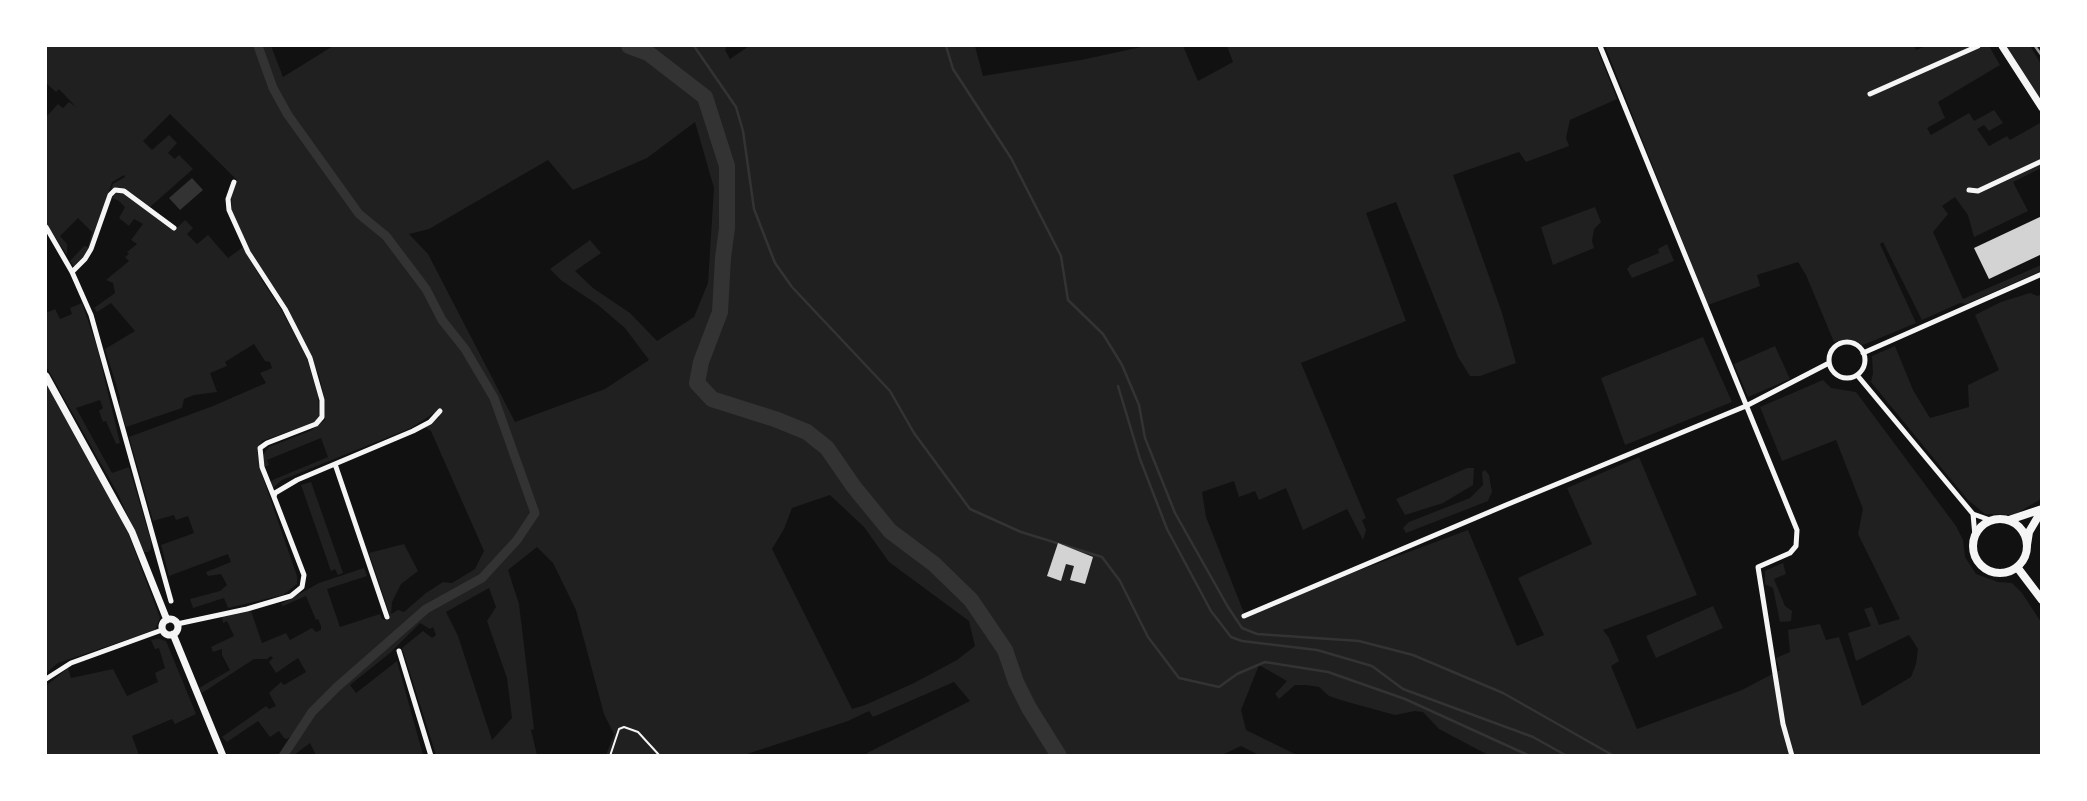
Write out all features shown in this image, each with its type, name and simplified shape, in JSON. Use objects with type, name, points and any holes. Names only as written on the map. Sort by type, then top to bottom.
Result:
[{"type":"main road","points":[[2001,46],[2042,108]]},
{"type":"main road","points":[[46,376],[132,532],[167,620]]},
{"type":"main road","points":[[2042,510],[2029,532],[2026,554],[2017,567],[2000,573],[1983,568],[1974,553],[1978,529],[1990,520],[2009,520],[2042,510]]},
{"type":"main road","points":[[2009,520],[2022,530],[2027,545]]},
{"type":"main road","points":[[2017,567],[2042,600]]},
{"type":"main road","points":[[167,620],[177,624],[173,634]]},
{"type":"main road","points":[[167,620],[163,623],[162,630],[166,634],[173,634]]},
{"type":"main road","points":[[173,634],[223,755]]},
{"type":"street","points":[[1600,46],[1797,530],[1796,546],[1790,553],[1758,567],[1783,724],[1792,755]]},
{"type":"street","points":[[1870,94],[1978,46]]},
{"type":"street","points":[[1969,190],[1978,191],[2042,161]]},
{"type":"street","points":[[177,624],[291,596],[302,587],[304,575],[259,457],[260,448],[267,443],[309,428],[322,420],[322,400],[310,358],[285,309],[248,252],[233,219],[228,198],[234,182]]},
{"type":"street","points":[[72,272],[91,249],[110,195],[115,190],[124,191],[174,228]]},
{"type":"street","points":[[46,227],[72,272],[91,315],[171,601]]},
{"type":"street","points":[[1863,353],[2042,274]]},
{"type":"street","points":[[1844,342],[1856,344],[1863,353],[1864,367],[1857,375],[1847,378],[1838,376],[1829,363],[1834,348],[1844,342]]},
{"type":"street","points":[[1244,616],[1746,406],[1829,363]]},
{"type":"street","points":[[1857,375],[1973,514],[1990,520]]},
{"type":"street","points":[[274,497],[279,489],[413,431],[430,422],[440,411]]},
{"type":"street","points":[[335,464],[387,617]]},
{"type":"street","points":[[1973,514],[1975,536]]},
{"type":"street","points":[[143,564],[156,552]]},
{"type":"street","points":[[46,679],[71,663],[162,630]]},
{"type":"street","points":[[399,651],[431,755]]},
{"type":"path","points":[[610,755],[619,729],[624,727],[638,732],[660,755]]},
{"type":"shaded area","points":[[46,46],[271,46],[283,77],[333,46],[727,46],[725,50],[730,59],[749,46],[975,46],[983,76],[1146,46],[1183,46],[1198,81],[1233,62],[1227,46],[1596,46],[1617,99],[1570,120],[1566,138],[1569,146],[1526,162],[1519,152],[1453,175],[1502,313],[1516,363],[1480,376],[1470,376],[1458,357],[1396,202],[1366,213],[1406,321],[1301,363],[1366,518],[1362,520],[1366,530],[1363,540],[1347,509],[1303,530],[1286,488],[1259,500],[1255,491],[1239,497],[1234,481],[1202,492],[1206,517],[1244,613],[1468,530],[1517,646],[1544,635],[1518,578],[1592,544],[1567,488],[1639,457],[1697,595],[1603,630],[1619,661],[1611,666],[1637,729],[1742,690],[1780,670],[1776,658],[1790,652],[1788,630],[1820,624],[1826,640],[1839,637],[1862,706],[1911,677],[1918,649],[1909,635],[1856,661],[1848,633],[1871,626],[1864,609],[1872,607],[1879,625],[1900,619],[1858,534],[1863,509],[1836,440],[1782,461],[1760,407],[1823,380],[1831,388],[1856,392],[1956,526],[1963,540],[1965,557],[1976,574],[1998,582],[2012,583],[2041,622],[2041,755],[1488,755],[1439,729],[1423,712],[1395,715],[1329,696],[1319,687],[1306,685],[1295,685],[1279,699],[1275,694],[1287,681],[1259,665],[1241,710],[1246,730],[1297,755],[1259,755],[1241,746],[1220,756],[868,755],[867,753],[970,701],[954,682],[873,717],[869,711],[848,721],[744,755],[606,755],[614,734],[604,714],[576,610],[553,563],[537,547],[508,570],[519,604],[534,729],[531,730],[537,755],[436,755],[402,648],[423,631],[432,638],[436,635],[433,627],[430,629],[420,623],[390,653],[350,685],[356,693],[397,661],[423,755],[316,755],[310,743],[294,755],[286,755],[311,719],[306,715],[294,734],[287,739],[279,731],[270,737],[258,721],[227,742],[222,737],[266,706],[269,709],[276,706],[269,693],[281,682],[284,685],[306,672],[298,658],[276,673],[269,662],[273,658],[271,656],[267,659],[254,659],[202,693],[199,688],[230,670],[222,655],[222,649],[213,652],[211,647],[234,636],[227,621],[223,623],[222,617],[251,611],[262,643],[286,633],[290,640],[312,628],[316,632],[321,630],[321,626],[306,596],[283,606],[281,604],[319,583],[364,568],[367,576],[327,589],[340,627],[380,614],[382,619],[388,620],[390,615],[369,553],[404,544],[418,571],[401,584],[392,602],[391,614],[398,610],[404,612],[443,582],[452,583],[475,569],[484,551],[431,431],[425,427],[440,417],[434,413],[411,428],[282,480],[273,488],[270,482],[275,479],[328,457],[321,438],[267,460],[269,465],[265,467],[262,456],[269,447],[310,431],[325,420],[325,401],[319,375],[293,321],[250,252],[232,211],[231,196],[237,180],[170,114],[143,141],[152,150],[169,135],[177,143],[168,153],[175,159],[179,155],[193,169],[150,207],[115,188],[111,189],[124,175],[112,182],[85,259],[75,268],[70,261],[84,246],[88,247],[92,232],[78,218],[60,236],[67,244],[67,255],[46,223],[46,117],[58,104],[63,108],[69,102],[76,107],[59,89],[56,92],[46,83]],"holes":[[[695,122],[714,188],[708,283],[694,317],[657,341],[630,313],[593,288],[575,271],[601,253],[590,240],[550,269],[625,328],[649,360],[605,389],[515,422],[428,254],[409,234],[429,229],[548,160],[573,190],[647,158]],[[830,495],[864,527],[889,562],[969,621],[975,646],[957,660],[914,683],[852,709],[772,549],[792,508]],[[489,588],[496,607],[487,621],[507,678],[512,718],[492,740],[458,636],[446,612]]]},
{"type":"shaded area","points":[[1605,46],[1914,46],[1916,50],[1926,46],[1989,46],[2000,65],[1938,102],[1945,118],[1927,128],[1931,135],[1969,113],[1974,121],[1994,110],[2003,123],[1989,131],[1984,125],[1977,129],[1989,146],[2007,136],[2010,140],[2040,123],[2041,168],[2013,182],[2028,211],[1974,237],[1968,215],[1955,197],[1942,206],[1948,214],[1933,232],[1963,299],[2041,265],[2041,271],[1922,320],[1883,242],[1880,244],[1916,323],[1863,345],[1847,339],[1834,342],[1798,262],[1757,275],[1760,286],[1708,305]]},
{"type":"shaded area","points":[[2003,46],[2030,46],[2041,64],[2041,104]]},
{"type":"shaded area","points":[[192,178],[203,190],[180,210],[169,198]]},
{"type":"shaded area","points":[[115,193],[124,193],[174,231],[185,220],[193,228],[187,234],[197,244],[208,235],[228,258],[243,247],[307,358],[318,396],[319,418],[315,422],[262,441],[257,450],[262,475],[297,576],[297,584],[283,595],[228,608],[224,598],[193,608],[190,599],[220,591],[227,585],[221,574],[208,576],[206,572],[231,562],[228,554],[169,576],[161,545],[194,533],[188,516],[176,520],[174,515],[153,521],[129,437],[266,383],[260,373],[272,368],[254,344],[225,362],[227,366],[210,373],[217,392],[194,395],[184,399],[182,408],[126,427],[105,349],[135,331],[111,303],[97,312],[94,308],[115,293],[113,283],[106,280],[129,261],[125,257],[129,254],[127,252],[137,244],[131,240],[143,224],[134,219],[129,226],[119,218],[125,207],[112,198]]},
{"type":"shaded area","points":[[1595,207],[1601,222],[1594,229],[1594,248],[1553,265],[1541,227]]},
{"type":"shaded area","points":[[1667,244],[1674,261],[1632,278],[1627,269],[1630,265],[1659,253],[1658,249]]},
{"type":"shaded area","points":[[2030,293],[2038,296],[2041,294],[2041,499],[2014,515],[1985,514],[1967,499],[1871,382],[1872,356],[1895,346],[1913,390],[1930,418],[1969,407],[1968,385],[1999,370],[1975,315],[2001,302]]},
{"type":"shaded area","points":[[82,303],[97,347],[120,443],[116,444],[106,421],[103,422],[99,411],[103,408],[100,400],[76,408],[112,473],[129,467],[151,541],[151,549],[148,552],[144,552],[118,494],[46,366],[46,313],[55,309],[60,319],[72,314],[70,308]]},
{"type":"shaded area","points":[[1703,337],[1732,402],[1625,445],[1601,378]]},
{"type":"shaded area","points":[[1775,346],[1790,379],[1748,397],[1734,364]]},
{"type":"shaded area","points":[[46,383],[128,533],[160,618],[155,630],[58,663],[46,673]]},
{"type":"shaded area","points":[[1467,468],[1474,468],[1473,485],[1443,503],[1405,515],[1396,499]]},
{"type":"shaded area","points":[[1485,470],[1489,475],[1492,492],[1488,501],[1406,533],[1403,528],[1409,522],[1470,498],[1483,485],[1482,472]]},
{"type":"shaded area","points":[[311,482],[343,573],[338,575],[335,569],[331,571],[301,485]]},
{"type":"shaded area","points":[[1783,563],[1786,574],[1774,579],[1785,606],[1792,611],[1791,621],[1780,622],[1773,588],[1765,584],[1765,571]]},
{"type":"shaded area","points":[[1713,606],[1723,628],[1656,658],[1646,636]]},
{"type":"shaded area","points":[[151,640],[166,641],[196,714],[175,724],[172,719],[132,736],[139,755],[46,755],[46,686],[68,668],[71,678],[113,669],[127,696],[158,682],[155,673],[165,668],[159,648],[155,649]]},
{"type":"building","points":[[2042,216],[2042,254],[1989,279],[1974,248]]},
{"type":"building","points":[[1058,543],[1093,557],[1085,584],[1070,580],[1074,566],[1066,564],[1061,581],[1047,576]]},
{"type":"waterway","points":[[258,46],[273,88],[288,115],[359,214],[386,236],[426,289],[442,320],[465,349],[494,398],[535,513],[517,540],[482,578],[426,609],[337,687],[312,712],[283,756]]},
{"type":"waterway","points":[[629,46],[648,53],[705,97],[727,166],[727,228],[720,312],[701,362],[697,383],[712,399],[807,432],[827,448],[890,531],[934,564],[971,600],[1005,650],[1029,708],[1059,756]]},
{"type":"waterway","points":[[694,46],[736,107],[743,131],[754,209],[775,263],[792,287],[890,391],[914,433],[970,509],[1021,532],[1102,557],[1120,581],[1148,637],[1179,678],[1219,687],[1237,674],[1265,662],[1328,672],[1405,699],[1530,756]]},
{"type":"waterway","points":[[946,46],[953,69],[1011,158],[1061,256],[1068,300],[1103,334],[1122,365],[1139,405],[1145,438],[1175,513],[1242,628],[1257,634],[1359,641],[1413,655],[1503,693],[1614,756]]},
{"type":"waterway","points":[[1118,386],[1140,459],[1167,529],[1211,611],[1231,637],[1242,641],[1317,650],[1372,666],[1403,689],[1533,737],[1567,756]]},
{"type":"railway","points":[[2035,46],[2042,56]]}]
